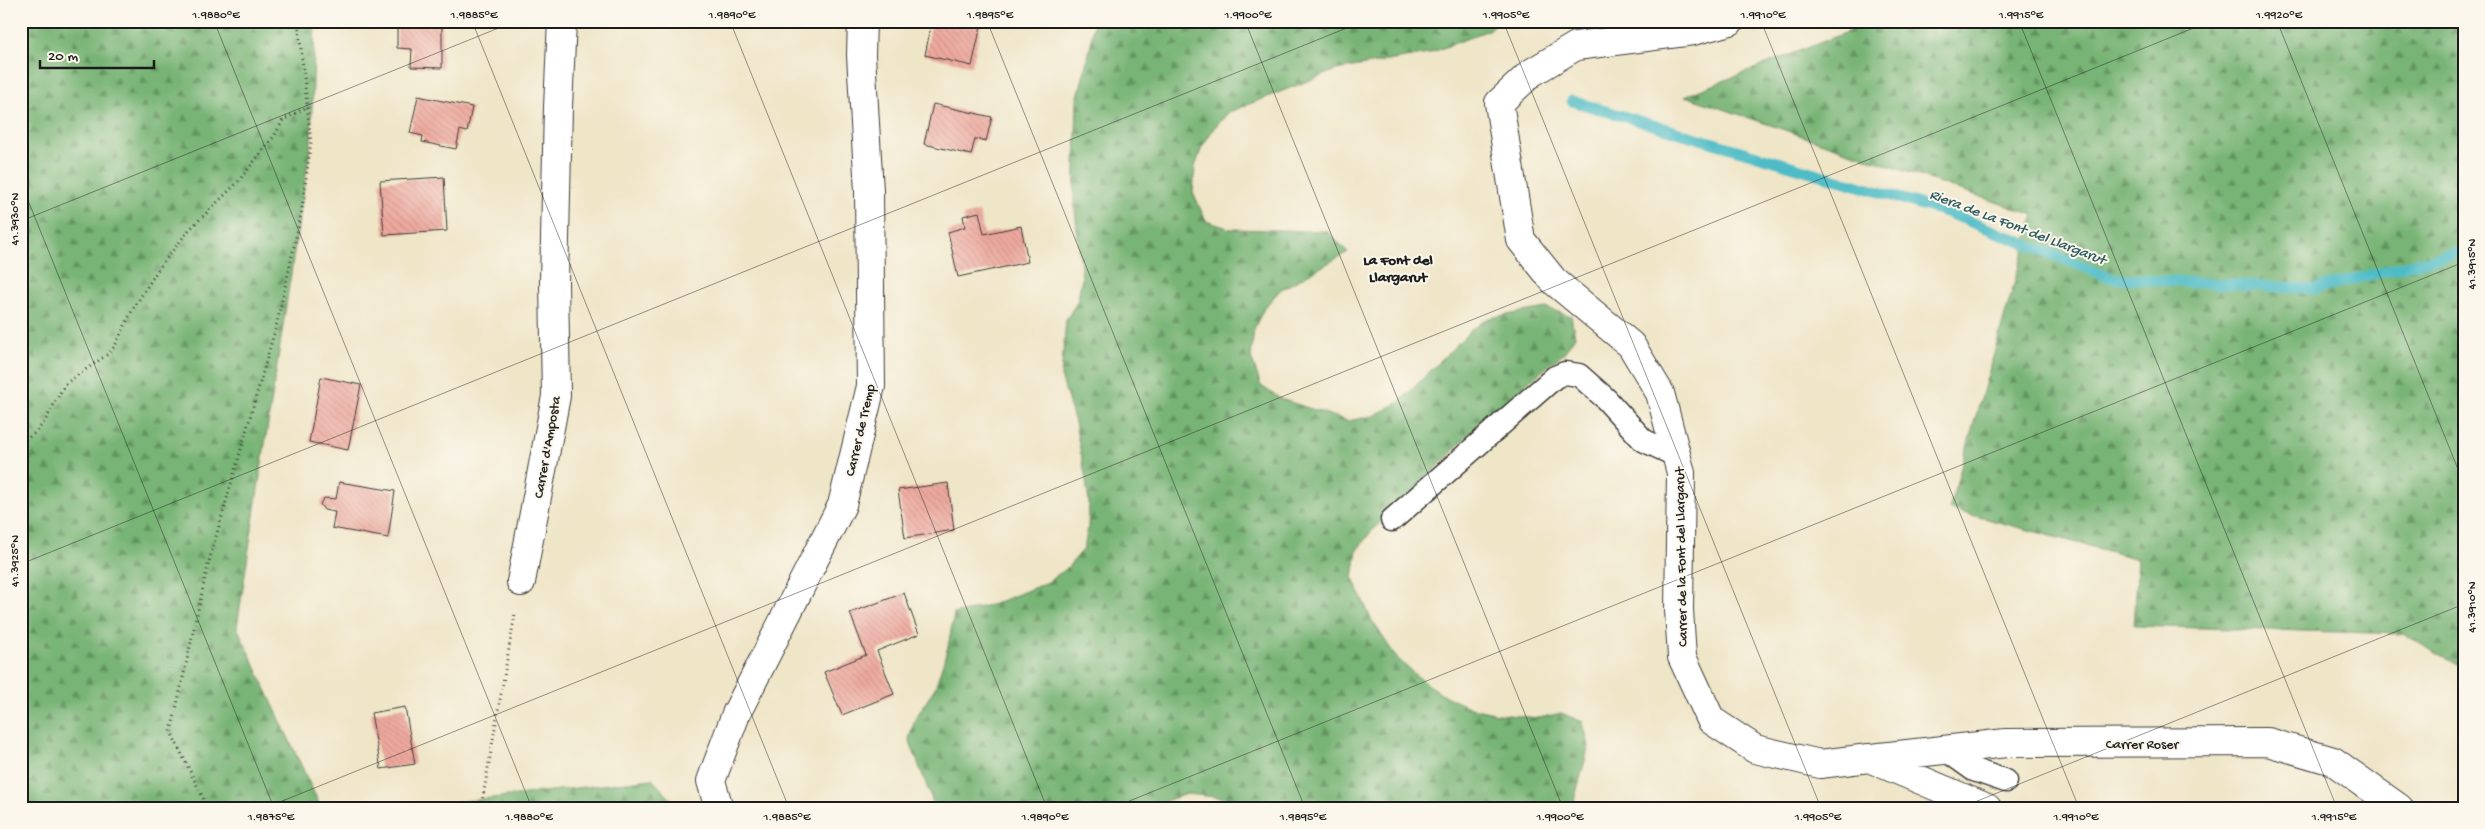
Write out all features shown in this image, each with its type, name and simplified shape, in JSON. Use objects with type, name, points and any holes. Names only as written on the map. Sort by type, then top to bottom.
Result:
[{"type":"street","name":"Carrer d'Amposta","points":[[521,582],[556,396],[554,282],[562,21]]},
{"type":"street","name":"Carrer de Tremp","points":[[719,808],[711,781],[736,714],[842,505],[871,386],[869,191],[861,55],[862,21]]},
{"type":"street","name":"Carrer de la Font del Llargarut","points":[[1730,21],[1694,30],[1576,46],[1531,73],[1499,103],[1521,240],[1554,281],[1631,345],[1660,393],[1681,472],[1679,610],[1682,657],[1711,720],[1755,749],[1820,764],[1869,758],[1987,808]]},
{"type":"street","name":"Carrer Roser","points":[[1869,758],[2006,743],[2268,742],[2333,761],[2399,808]]},
{"type":"lane","points":[[1392,520],[1555,377],[1565,374],[1579,374],[1605,398],[1643,440],[1677,456]]},
{"type":"lane","points":[[1946,750],[1974,770],[2006,781]]},
{"type":"path","points":[[208,808],[171,732],[208,565],[277,323],[301,215],[311,142],[298,21]]},
{"type":"path","points":[[21,443],[40,427],[65,384],[108,354],[115,346],[133,309],[159,268],[189,230],[237,183],[275,135],[282,120],[307,107]]},
{"type":"path","points":[[481,808],[521,582]]},
{"type":"green space","points":[[21,21],[315,21],[311,142],[237,627],[321,808],[21,808]]},
{"type":"green space","points":[[1094,21],[1498,21],[1491,29],[1428,54],[1336,70],[1229,112],[1214,128],[1202,147],[1195,167],[1193,193],[1206,221],[1231,229],[1327,231],[1348,252],[1280,290],[1264,308],[1254,329],[1251,357],[1261,386],[1281,399],[1348,421],[1373,416],[1398,403],[1471,330],[1489,318],[1546,308],[1571,316],[1575,336],[1564,353],[1479,423],[1411,495],[1374,528],[1357,550],[1353,578],[1371,619],[1396,657],[1413,673],[1441,694],[1471,708],[1498,714],[1539,718],[1561,713],[1583,722],[1589,746],[1572,808],[1252,808],[1236,799],[1186,794],[1146,808],[935,808],[909,739],[915,719],[935,688],[948,647],[954,614],[994,604],[1048,582],[1068,567],[1084,549],[1088,527],[1089,503],[1075,423],[1061,376],[1066,320],[1077,302],[1082,278],[1074,200],[1077,101],[1091,44]]},
{"type":"green space","points":[[1875,21],[2464,21],[2464,669],[2403,634],[2134,626],[2138,559],[1949,509],[2034,215],[1685,96]]},
{"type":"green space","points":[[652,779],[679,808],[407,808]]},
{"type":"building","points":[[932,21],[982,21],[972,66],[925,55]]},
{"type":"building","points":[[397,22],[442,22],[442,68],[411,67],[412,49],[397,48]]},
{"type":"building","points":[[418,96],[472,107],[467,132],[460,130],[456,149],[422,142],[423,136],[410,133]]},
{"type":"building","points":[[933,104],[992,117],[986,141],[975,139],[971,155],[924,144]]},
{"type":"building","points":[[444,177],[447,231],[384,235],[380,181]]},
{"type":"building","points":[[979,212],[984,234],[1021,226],[1028,262],[958,277],[948,232],[965,227],[963,216]]},
{"type":"building","points":[[321,377],[361,385],[348,450],[309,442]]},
{"type":"building","points":[[339,482],[395,491],[388,538],[332,528],[335,512],[324,510],[320,504],[324,498],[336,499]]},
{"type":"building","points":[[948,483],[954,530],[905,538],[898,490]]},
{"type":"building","points":[[904,593],[919,634],[877,651],[894,694],[842,715],[824,672],[866,655],[850,613]]},
{"type":"building","points":[[405,707],[415,764],[381,769],[371,713]]},
{"type":"waterway","name":"Riera de La Font del Llargarut","points":[[1572,101],[1946,212],[2111,278],[2315,289],[2464,251]]},
{"type":"district","name":"La Font del Llargarut","points":[[1398,268]]}]
